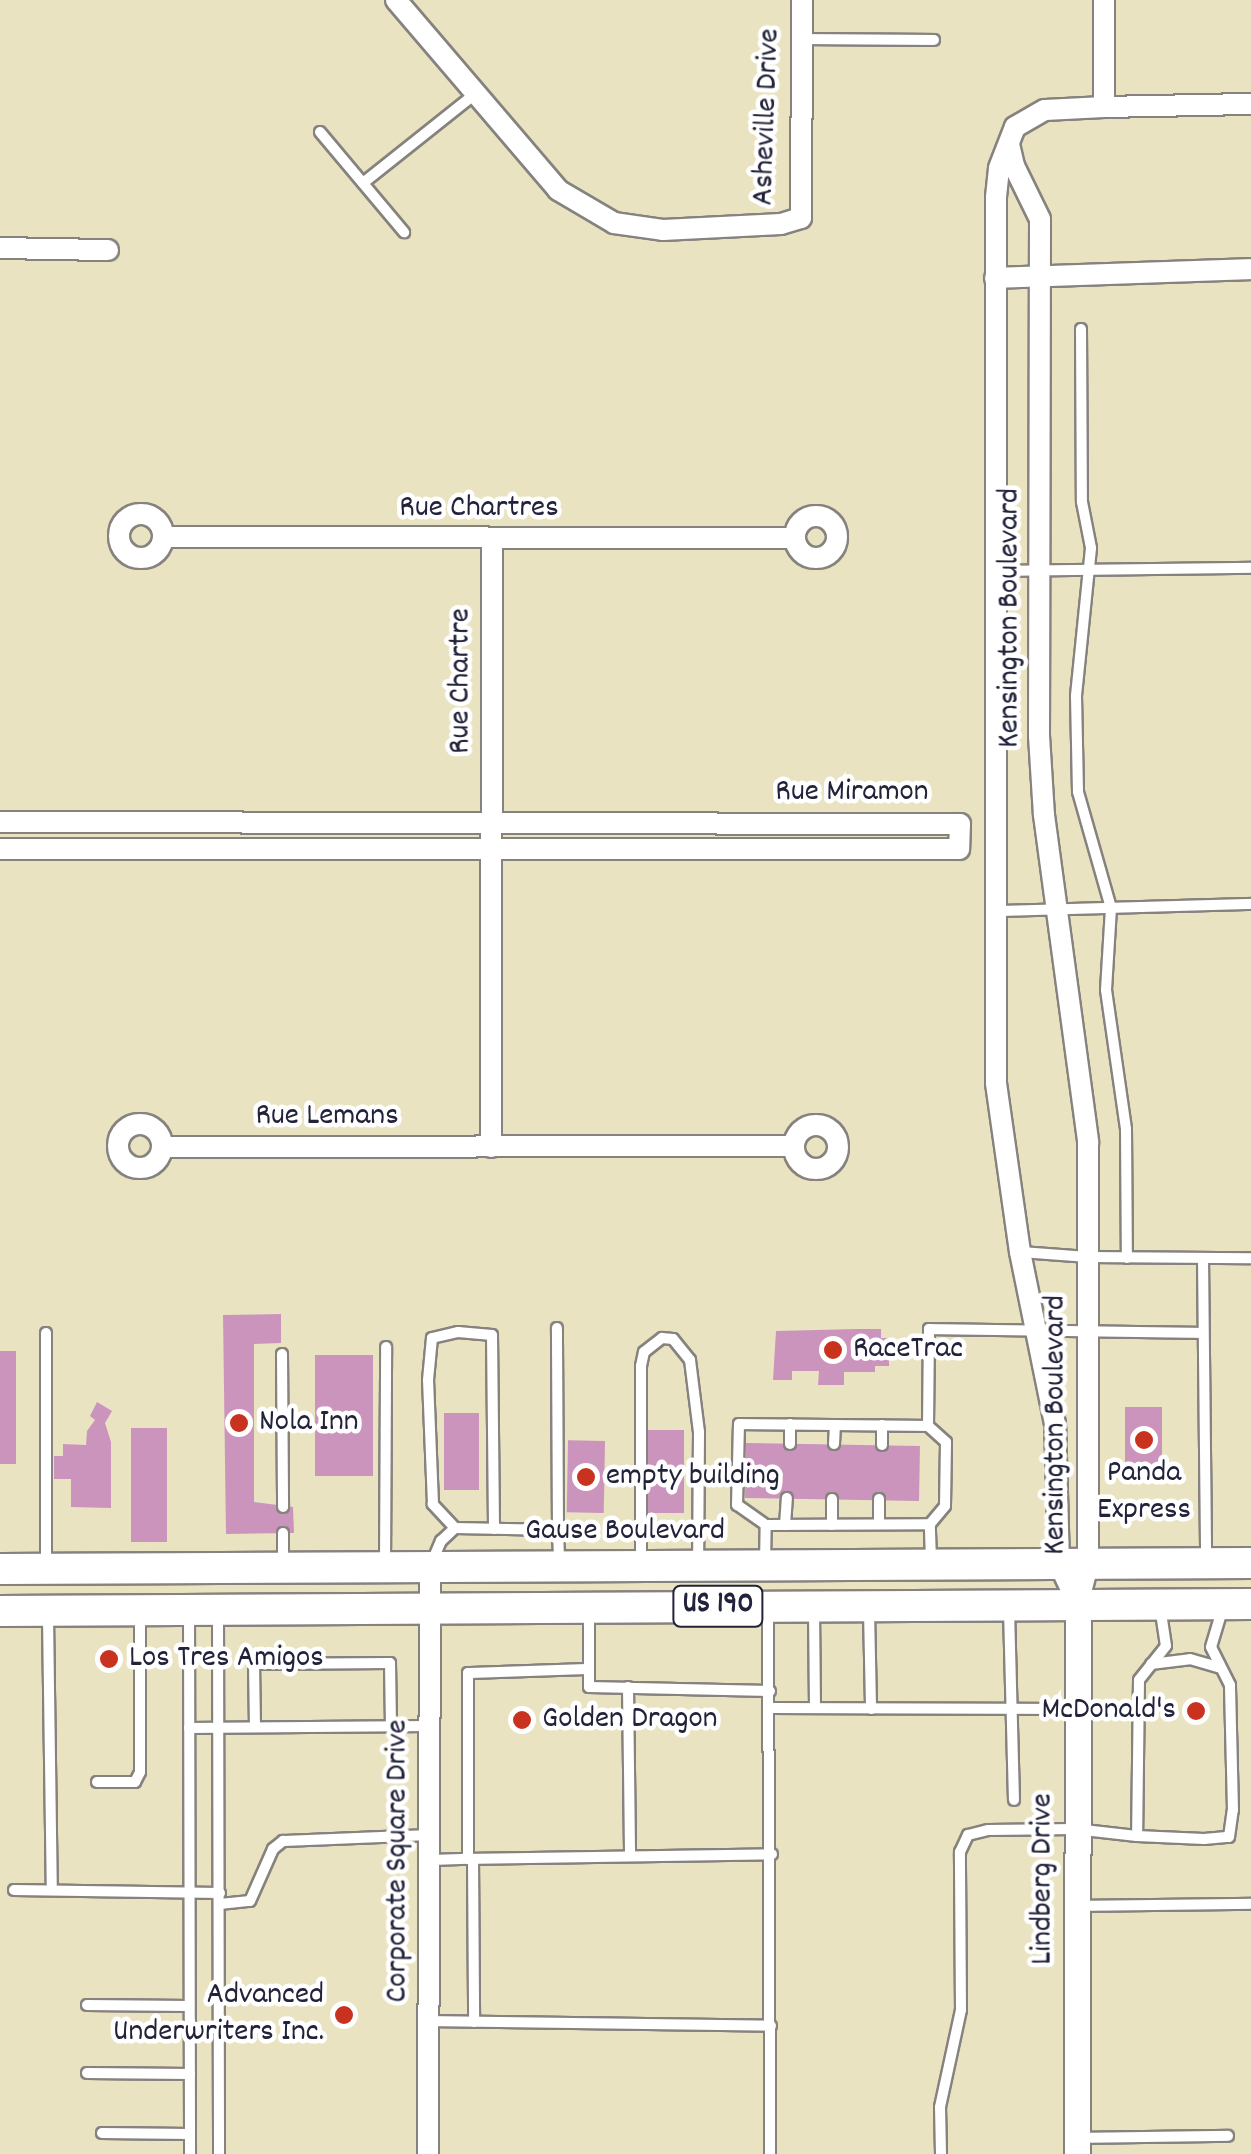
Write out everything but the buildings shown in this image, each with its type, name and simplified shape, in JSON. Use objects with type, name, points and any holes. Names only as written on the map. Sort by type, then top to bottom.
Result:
[{"type":"main road","name":"Gause Boulevard","points":[[0,1569],[1251,1563]]},
{"type":"main road","name":"US 190","points":[[0,1611],[1238,1604]]},
{"type":"street","name":"Asheville Drive","points":[[396,0],[558,190],[614,223],[663,230],[781,224],[801,218],[802,0]]},
{"type":"street","points":[[1104,0],[1104,107]]},
{"type":"street","points":[[1009,144],[1015,127],[1045,110],[1251,104]]},
{"type":"street","name":"Kensington Boulevard","points":[[1009,144],[1014,166],[1040,218],[1040,736],[1044,815],[1088,1142],[1088,1329],[1073,1564]]},
{"type":"street","name":"Kensington Boulevard","points":[[1009,144],[996,197],[996,1083],[1020,1252],[1056,1424],[1078,1604]]},
{"type":"street","points":[[0,248],[108,250]]},
{"type":"street","points":[[995,278],[1251,269]]},
{"type":"street","name":"Rue Chartres","points":[[164,537],[794,538]]},
{"type":"street","name":"Rue Chartre","points":[[492,539],[492,823]]},
{"type":"street","name":"Rue Miramon","points":[[0,822],[960,824],[959,849],[0,848]]},
{"type":"street","points":[[491,1146],[492,823]]},
{"type":"street","name":"Rue Lemans","points":[[162,1147],[794,1146]]},
{"type":"street","name":"Corporate Square Drive","points":[[428,2154],[430,1567]]},
{"type":"street","name":"Lindberg Drive","points":[[1077,2146],[1078,1604]]},
{"type":"lane","points":[[802,39],[934,40]]},
{"type":"lane","points":[[363,183],[474,94]]},
{"type":"lane","points":[[320,132],[404,232]]},
{"type":"lane","points":[[1081,328],[1082,502],[1091,548],[1076,696],[1078,792],[1111,908],[1106,990],[1126,1129],[1127,1258]]},
{"type":"lane","points":[[998,571],[1251,568]]},
{"type":"lane","points":[[996,911],[1251,904]]},
{"type":"lane","points":[[1020,1252],[1088,1257],[1251,1258]]},
{"type":"lane","points":[[1202,1258],[1206,1564]]},
{"type":"lane","points":[[556,1328],[559,1567]]},
{"type":"lane","points":[[928,1426],[929,1329],[1204,1332]]},
{"type":"lane","points":[[46,1332],[46,1569]]},
{"type":"lane","points":[[454,1528],[433,1504],[428,1380],[432,1338],[458,1332],[492,1334],[494,1530]]},
{"type":"lane","points":[[641,1567],[641,1366],[644,1352],[662,1338],[674,1340],[690,1360],[699,1432],[698,1566]]},
{"type":"lane","points":[[386,1346],[386,1569]]},
{"type":"lane","points":[[282,1354],[283,1507]]},
{"type":"lane","points":[[930,1524],[766,1524],[738,1505],[739,1424],[928,1426],[946,1442],[945,1506],[930,1524],[932,1565]]},
{"type":"lane","points":[[790,1424],[790,1444]]},
{"type":"lane","points":[[834,1444],[835,1425]]},
{"type":"lane","points":[[882,1425],[882,1445]]},
{"type":"lane","points":[[786,1524],[787,1498]]},
{"type":"lane","points":[[832,1499],[832,1524]]},
{"type":"lane","points":[[879,1499],[879,1524]]},
{"type":"lane","points":[[765,1566],[766,1524]]},
{"type":"lane","points":[[430,1567],[440,1541],[454,1528],[558,1530]]},
{"type":"lane","points":[[283,1533],[283,1569]]},
{"type":"lane","points":[[1008,1604],[1014,1800]]},
{"type":"lane","points":[[941,2154],[940,2107],[961,2010],[960,1852],[968,1835],[988,1830],[1075,1829],[1137,1836],[1229,1836],[1233,1810],[1230,1685],[1211,1647],[1238,1604]]},
{"type":"lane","points":[[814,1605],[815,1708]]},
{"type":"lane","points":[[869,1605],[870,1709]]},
{"type":"lane","points":[[768,1606],[772,1854],[770,2154]]},
{"type":"lane","points":[[1137,1836],[1138,1680],[1166,1646],[1160,1606]]},
{"type":"lane","points":[[589,1607],[589,1687],[770,1690]]},
{"type":"lane","points":[[97,1782],[135,1782],[140,1772],[140,1610]]},
{"type":"lane","points":[[203,1610],[218,1728],[219,2154]]},
{"type":"lane","points":[[190,2154],[189,1728],[203,1610]]},
{"type":"lane","points":[[48,1611],[52,1890]]},
{"type":"lane","points":[[1151,1664],[1190,1659],[1222,1668]]},
{"type":"lane","points":[[254,1728],[254,1664],[390,1664],[390,1726]]},
{"type":"lane","points":[[474,2022],[468,1673],[589,1669]]},
{"type":"lane","points":[[628,1687],[630,1856]]},
{"type":"lane","points":[[770,1708],[1076,1709]]},
{"type":"lane","points":[[189,1728],[429,1726]]},
{"type":"lane","points":[[14,1890],[190,1891],[250,1901],[273,1848],[283,1841],[431,1835]]},
{"type":"lane","points":[[431,1860],[772,1854]]},
{"type":"lane","points":[[1076,1906],[1251,1904]]},
{"type":"lane","points":[[87,2005],[190,2006]]},
{"type":"lane","points":[[430,2021],[771,2026]]},
{"type":"lane","points":[[88,2073],[190,2074]]},
{"type":"lane","points":[[102,2133],[190,2134]]},
{"type":"lane","points":[[1077,2146],[1228,2136]]},
{"type":"place","name":"RaceTrac","points":[[833,1350]]},
{"type":"place","name":"Nola Inn","points":[[239,1423]]},
{"type":"place","name":"Panda Express","points":[[1144,1440]]},
{"type":"place","name":"empty building","points":[[586,1477]]},
{"type":"place","name":"Los Tres Amigos","points":[[109,1659]]},
{"type":"place","name":"McDonald's","points":[[1196,1711]]},
{"type":"place","name":"Golden Dragon","points":[[522,1720]]},
{"type":"place","name":"Advanced Underwriters Inc.","points":[[344,2015]]}]
